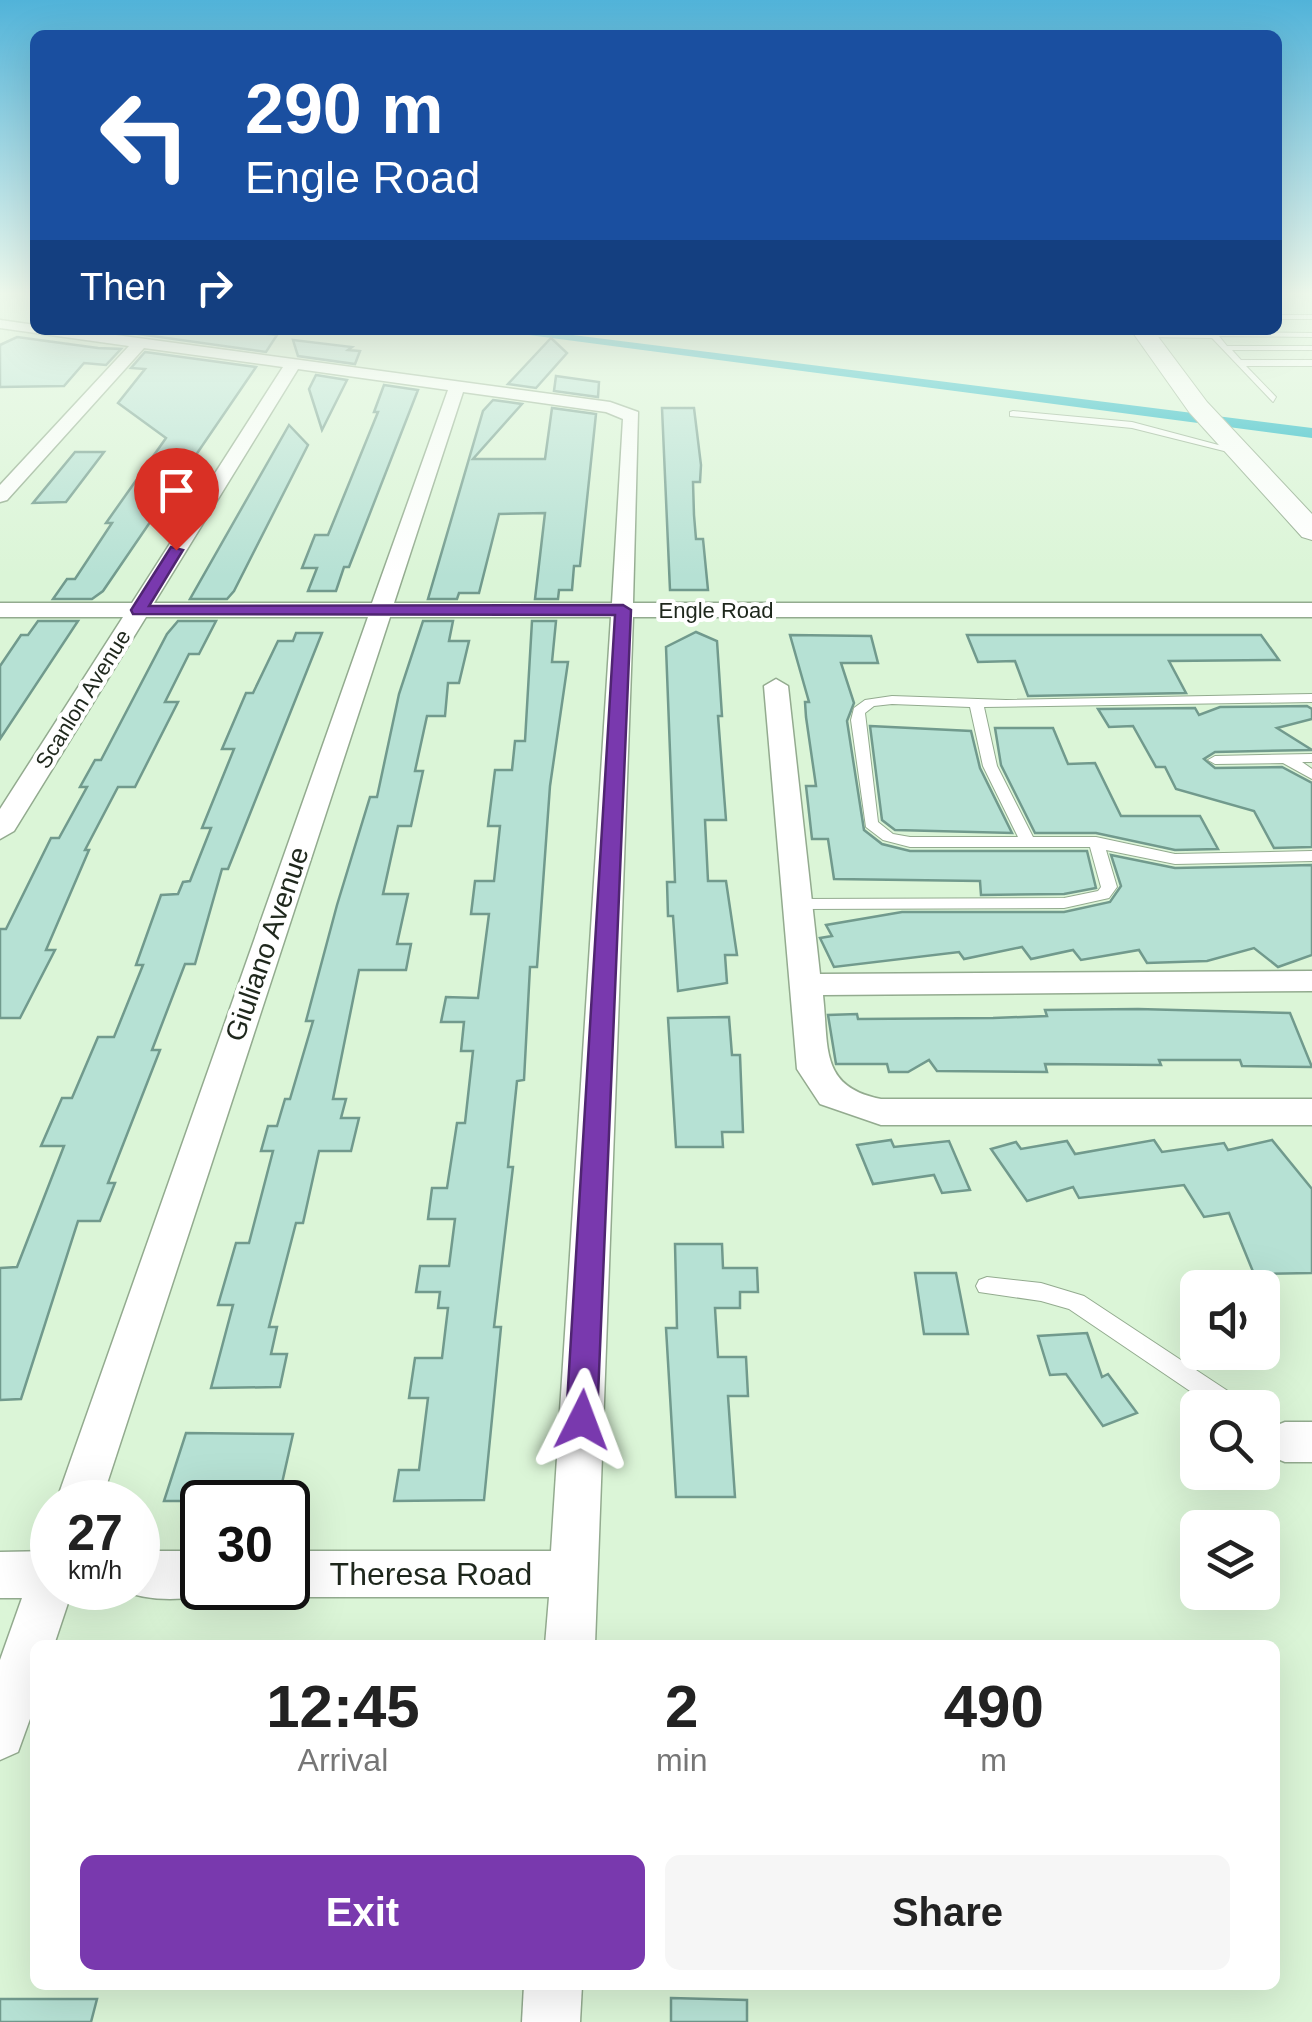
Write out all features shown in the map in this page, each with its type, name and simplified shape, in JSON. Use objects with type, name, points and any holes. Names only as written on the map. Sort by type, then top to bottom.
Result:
[{"type":"street","points":[[0,496],[99,387]]},
{"type":"street","name":"Scanlon Avenue","points":[[0,831],[278,387]]},
{"type":"street","name":"Giuliano Avenue","points":[[85,1480],[457,387]]},
{"type":"street","points":[[466,387],[628,412],[632,416],[570,1640]]},
{"type":"street","points":[[1184,387],[1228,441],[1310,527]]},
{"type":"street","name":"Engle Road","points":[[0,610],[1312,610]]},
{"type":"street","points":[[776,686],[814,1069],[826,1092],[850,1106],[901,1112],[1312,1112]]},
{"type":"street","points":[[808,984],[1312,982]]},
{"type":"street","name":"Theresa Road","points":[[310,1574],[574,1574]]},
{"type":"street","points":[[0,1575],[30,1576]]},
{"type":"street","points":[[31,1640],[41,1610]]},
{"type":"street","points":[[0,1734],[30,1643]]},
{"type":"street","points":[[551,2022],[553,1990]]},
{"type":"lane","points":[[1262,387],[1273,399]]},
{"type":"lane","points":[[1013,414],[1228,441]]},
{"type":"lane","points":[[1312,698],[880,701],[860,711],[871,824],[888,837],[910,842],[1027,838],[1096,842],[1175,859],[1312,856]]},
{"type":"lane","points":[[976,703],[990,766],[1027,838]]},
{"type":"lane","points":[[1215,760],[1312,758]]},
{"type":"lane","points":[[1286,759],[1310,776]]},
{"type":"lane","points":[[800,904],[1025,904],[1103,895],[1110,887],[1096,842]]},
{"type":"lane","points":[[986,1286],[1041,1292],[1076,1302],[1208,1390]]},
{"type":"building","points":[[130,387],[242,387],[103,591],[92,599],[53,599],[67,579],[75,579],[112,523],[106,523],[166,438],[118,403]]},
{"type":"building","points":[[343,387],[322,430],[309,389]]},
{"type":"building","points":[[383,387],[418,390],[336,591],[308,591],[317,568],[302,568],[315,535],[328,535],[378,412],[374,412]]},
{"type":"building","points":[[554,387],[599,387],[598,397],[554,391]]},
{"type":"building","points":[[493,400],[522,404],[473,459],[545,459],[552,408],[596,414],[580,566],[574,566],[572,590],[559,590],[558,599],[535,599],[545,513],[499,514],[479,593],[459,593],[457,599],[428,599],[483,411]]},
{"type":"building","points":[[662,408],[694,408],[701,465],[700,482],[693,482],[694,515],[696,539],[703,539],[708,590],[670,590]]},
{"type":"building","points":[[289,425],[308,445],[234,591],[227,599],[190,599]]},
{"type":"building","points":[[75,452],[104,452],[66,502],[33,503]]},
{"type":"building","points":[[38,621],[78,621],[0,739],[0,666],[21,635],[28,635]]},
{"type":"building","points":[[178,621],[216,621],[199,654],[189,654],[165,702],[178,702],[135,787],[118,787],[85,850],[89,850],[46,950],[55,950],[20,1018],[0,1018],[0,929],[6,929],[51,838],[59,838],[87,787],[80,787],[95,760],[101,760],[167,634]]},
{"type":"building","points":[[423,621],[453,621],[449,641],[469,641],[459,683],[448,683],[445,716],[427,716],[415,771],[423,771],[411,826],[398,826],[383,894],[408,894],[397,944],[411,944],[406,970],[359,970],[333,1099],[346,1099],[341,1118],[359,1118],[351,1151],[319,1151],[303,1223],[296,1223],[269,1327],[277,1327],[271,1354],[287,1354],[280,1387],[211,1388],[233,1305],[218,1305],[236,1243],[249,1243],[273,1151],[261,1151],[268,1126],[277,1126],[285,1099],[290,1099],[313,1021],[306,1021],[337,905],[370,797],[377,797],[399,694]]},
{"type":"building","points":[[532,621],[556,621],[552,662],[568,662],[550,786],[537,967],[530,967],[524,1080],[517,1081],[508,1167],[513,1167],[494,1327],[501,1327],[484,1500],[394,1501],[399,1470],[419,1470],[428,1398],[409,1398],[415,1358],[442,1358],[448,1308],[438,1308],[440,1292],[416,1292],[420,1266],[449,1266],[455,1219],[428,1219],[432,1188],[447,1188],[457,1123],[465,1123],[473,1051],[461,1051],[464,1022],[441,1022],[446,997],[478,998],[489,914],[471,914],[475,881],[494,881],[500,826],[488,826],[495,770],[512,770],[515,741],[525,741]]},
{"type":"building","points":[[696,632],[717,641],[726,820],[705,820],[708,881],[726,881],[737,955],[725,955],[727,983],[678,991],[673,916],[668,916],[667,882],[675,882],[666,647]]},
{"type":"building","points":[[296,633],[322,633],[228,869],[222,869],[195,964],[185,964],[152,1050],[160,1050],[108,1183],[115,1183],[100,1221],[78,1221],[21,1399],[0,1400],[0,1268],[17,1267],[64,1146],[41,1146],[62,1098],[72,1098],[98,1037],[114,1037],[143,965],[136,965],[161,895],[178,894],[183,882],[190,881],[211,828],[202,828],[234,749],[222,749],[246,693],[253,693],[278,641],[293,641]]},
{"type":"building","points":[[790,635],[871,636],[878,663],[841,663],[854,703],[847,721],[864,830],[882,844],[910,851],[1087,851],[1096,888],[1064,894],[981,895],[980,881],[834,879],[828,839],[812,839],[806,786],[816,786],[806,717],[805,702],[809,702]]},
{"type":"building","points":[[967,635],[1261,635],[1279,660],[1169,661],[1186,693],[1028,696],[1015,661],[978,662]]},
{"type":"building","points":[[1220,707],[1312,709],[1312,719],[1277,728],[1312,750],[1215,752],[1204,759],[1215,768],[1282,767],[1312,783],[1312,847],[1274,848],[1254,811],[1176,789],[1165,767],[1156,767],[1133,726],[1109,727],[1098,709],[1195,708],[1199,715]]},
{"type":"building","points":[[870,726],[971,731],[980,768],[1012,833],[895,830],[882,820]]},
{"type":"building","points":[[995,728],[1053,728],[1068,764],[1095,763],[1121,816],[1200,816],[1218,849],[1175,850],[1096,833],[1035,833],[1001,765]]},
{"type":"building","points":[[1111,855],[1175,868],[1312,865],[1312,955],[1278,967],[1254,948],[1207,961],[1147,963],[1139,950],[1081,960],[1073,950],[1031,959],[1022,947],[964,959],[959,952],[834,967],[820,938],[832,936],[826,925],[902,912],[1064,912],[1110,902],[1121,886]]},
{"type":"building","points":[[1045,1010],[1290,1013],[1312,1067],[1242,1066],[1240,1060],[1159,1060],[1161,1065],[1045,1064],[1047,1072],[937,1071],[929,1060],[908,1072],[889,1072],[887,1064],[836,1064],[828,1015],[857,1014],[858,1019],[993,1018],[1047,1016]]},
{"type":"building","points":[[729,1017],[732,1055],[740,1055],[743,1132],[722,1132],[723,1147],[676,1147],[668,1018]]},
{"type":"building","points":[[891,1140],[894,1147],[949,1141],[970,1190],[942,1193],[934,1175],[873,1184],[857,1145]]},
{"type":"building","points":[[1154,1140],[1162,1152],[1224,1143],[1228,1150],[1272,1140],[1312,1189],[1312,1273],[1252,1270],[1229,1213],[1204,1217],[1184,1185],[1079,1198],[1073,1187],[1027,1201],[991,1149],[1016,1142],[1021,1149],[1067,1141],[1075,1154]]},
{"type":"building","points":[[675,1244],[722,1244],[723,1268],[757,1268],[758,1292],[740,1292],[740,1308],[715,1308],[718,1357],[746,1357],[748,1396],[728,1396],[735,1497],[676,1497],[666,1328],[677,1328]]},
{"type":"building","points":[[915,1273],[956,1273],[968,1334],[924,1334]]},
{"type":"building","points":[[1087,1333],[1102,1377],[1108,1374],[1137,1413],[1103,1426],[1066,1374],[1050,1375],[1038,1336]]},
{"type":"building","points":[[186,1433],[293,1434],[283,1480],[180,1480],[180,1501],[164,1501]]},
{"type":"building","points":[[671,1998],[747,2000],[747,2022],[671,2022]]},
{"type":"building","points":[[0,1999],[97,1999],[91,2022],[0,2022]]},
{"type":"waterway","points":[[951,387],[1312,433]]},
{"type":"route","points":[[176,550],[138,610],[623,610],[582,1420]]}]
